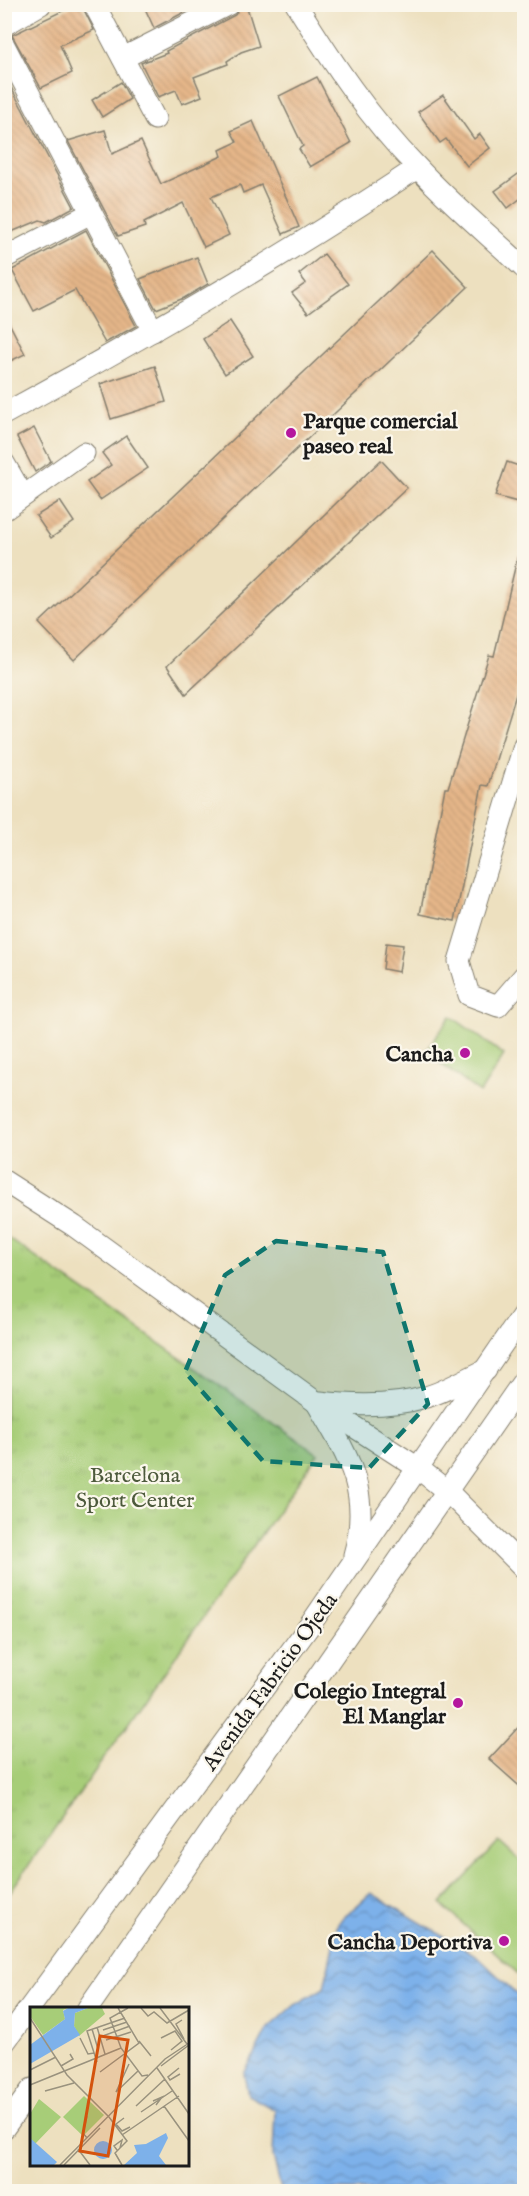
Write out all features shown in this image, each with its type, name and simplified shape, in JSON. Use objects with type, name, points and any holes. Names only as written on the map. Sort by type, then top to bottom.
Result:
[{"type":"street","points":[[4,25],[41,4]]},
{"type":"street","points":[[94,4],[155,119]]},
{"type":"street","points":[[123,58],[229,4]]},
{"type":"street","points":[[296,4],[337,70],[417,168],[524,266]]},
{"type":"street","points":[[4,45],[153,331]]},
{"type":"street","points":[[4,414],[153,331],[372,198],[417,168]]},
{"type":"street","points":[[4,258],[91,213]]},
{"type":"street","points":[[4,510],[84,453]]},
{"type":"street","points":[[4,463],[23,496]]},
{"type":"street","points":[[525,746],[459,961],[469,995],[498,1006],[525,976]]},
{"type":"street","points":[[4,1181],[74,1226],[316,1402],[418,1468],[448,1492],[525,1568]]},
{"type":"street","name":"Avenida Fabricio Ojeda","points":[[30,2007],[351,1566],[525,1313]]},
{"type":"street","points":[[316,1402],[352,1405],[428,1397],[486,1369]]},
{"type":"street","name":"Avenida Fabricio Ojeda","points":[[89,2007],[525,1380]]},
{"type":"street","points":[[316,1402],[349,1458],[359,1489],[359,1538],[351,1566]]},
{"type":"street","name":"Avenida Fabricio Ojeda","points":[[4,2043],[30,2007]]},
{"type":"street","points":[[4,2128],[30,2092]]},
{"type":"highlighted area","points":[[276,1241],[383,1252],[428,1404],[369,1468],[263,1461],[185,1372],[225,1275]]},
{"type":"green space","name":"Cancha","points":[[451,1016],[504,1055],[480,1093],[425,1052]]},
{"type":"green space","name":"Barcelona Sport Center","points":[[5,1236],[318,1454],[5,1899]]},
{"type":"green space","name":"Cancha Deportiva","points":[[499,1841],[524,1864],[524,1979],[441,1904]]},
{"type":"water","points":[[371,1893],[477,1956],[524,2001],[524,2191],[281,2190],[273,2155],[275,2110],[248,2095],[244,2074],[267,2030],[295,2005],[324,1988],[338,1923]]},
{"type":"building","points":[[81,4],[94,30],[60,45],[72,73],[41,88],[12,35]]},
{"type":"building","points":[[143,4],[200,4],[154,28]]},
{"type":"building","points":[[242,4],[246,4],[259,46],[241,52],[227,61],[228,64],[194,77],[202,96],[182,104],[176,90],[158,97],[141,63],[167,53],[166,51],[235,15]]},
{"type":"building","points":[[4,74],[74,207],[46,222],[40,220],[4,235]]},
{"type":"building","points":[[317,77],[351,143],[310,167],[299,149],[303,146],[279,96]]},
{"type":"building","points":[[121,82],[130,99],[102,117],[92,100]]},
{"type":"building","points":[[443,95],[474,139],[480,134],[490,148],[467,166],[446,139],[440,143],[418,112]]},
{"type":"building","points":[[253,121],[299,227],[283,234],[261,185],[243,193],[240,185],[211,197],[229,235],[204,247],[183,203],[144,223],[145,227],[118,236],[68,141],[105,130],[112,154],[141,141],[161,184],[222,156],[220,150],[237,142],[231,131]]},
{"type":"building","points":[[525,169],[525,195],[508,208],[495,191]]},
{"type":"building","points":[[86,230],[136,326],[105,343],[75,290],[34,311],[12,270]]},
{"type":"building","points":[[433,250],[468,287],[74,660],[39,623]]},
{"type":"building","points":[[324,254],[348,284],[308,313],[292,293],[306,283],[299,274]]},
{"type":"building","points":[[197,257],[208,284],[184,298],[156,309],[140,279]]},
{"type":"building","points":[[4,313],[25,354],[4,364]]},
{"type":"building","points":[[230,321],[253,356],[225,374],[203,339]]},
{"type":"building","points":[[155,366],[166,402],[111,419],[100,384]]},
{"type":"building","points":[[34,428],[51,461],[35,472],[17,437]]},
{"type":"building","points":[[126,436],[148,468],[100,500],[87,482],[111,465],[102,453]]},
{"type":"building","points":[[381,460],[407,488],[186,694],[167,666]]},
{"type":"building","points":[[507,462],[525,468],[525,504],[495,496]]},
{"type":"building","points":[[60,501],[74,522],[51,538],[36,516]]},
{"type":"building","points":[[518,555],[525,555],[525,665],[488,786],[482,785],[455,921],[420,914],[445,788],[448,788],[489,655],[494,656]]},
{"type":"building","points":[[386,943],[403,945],[399,972],[383,969]]},
{"type":"building","points":[[525,1720],[525,1791],[489,1759]]},
{"type":"place","name":"Parque comercial paseo real","points":[[291,433]]},
{"type":"place","name":"Cancha","points":[[465,1053]]},
{"type":"place","name":"Colegio Integral El Manglar","points":[[458,1703]]},
{"type":"place","name":"Cancha Deportiva","points":[[504,1941]]}]
